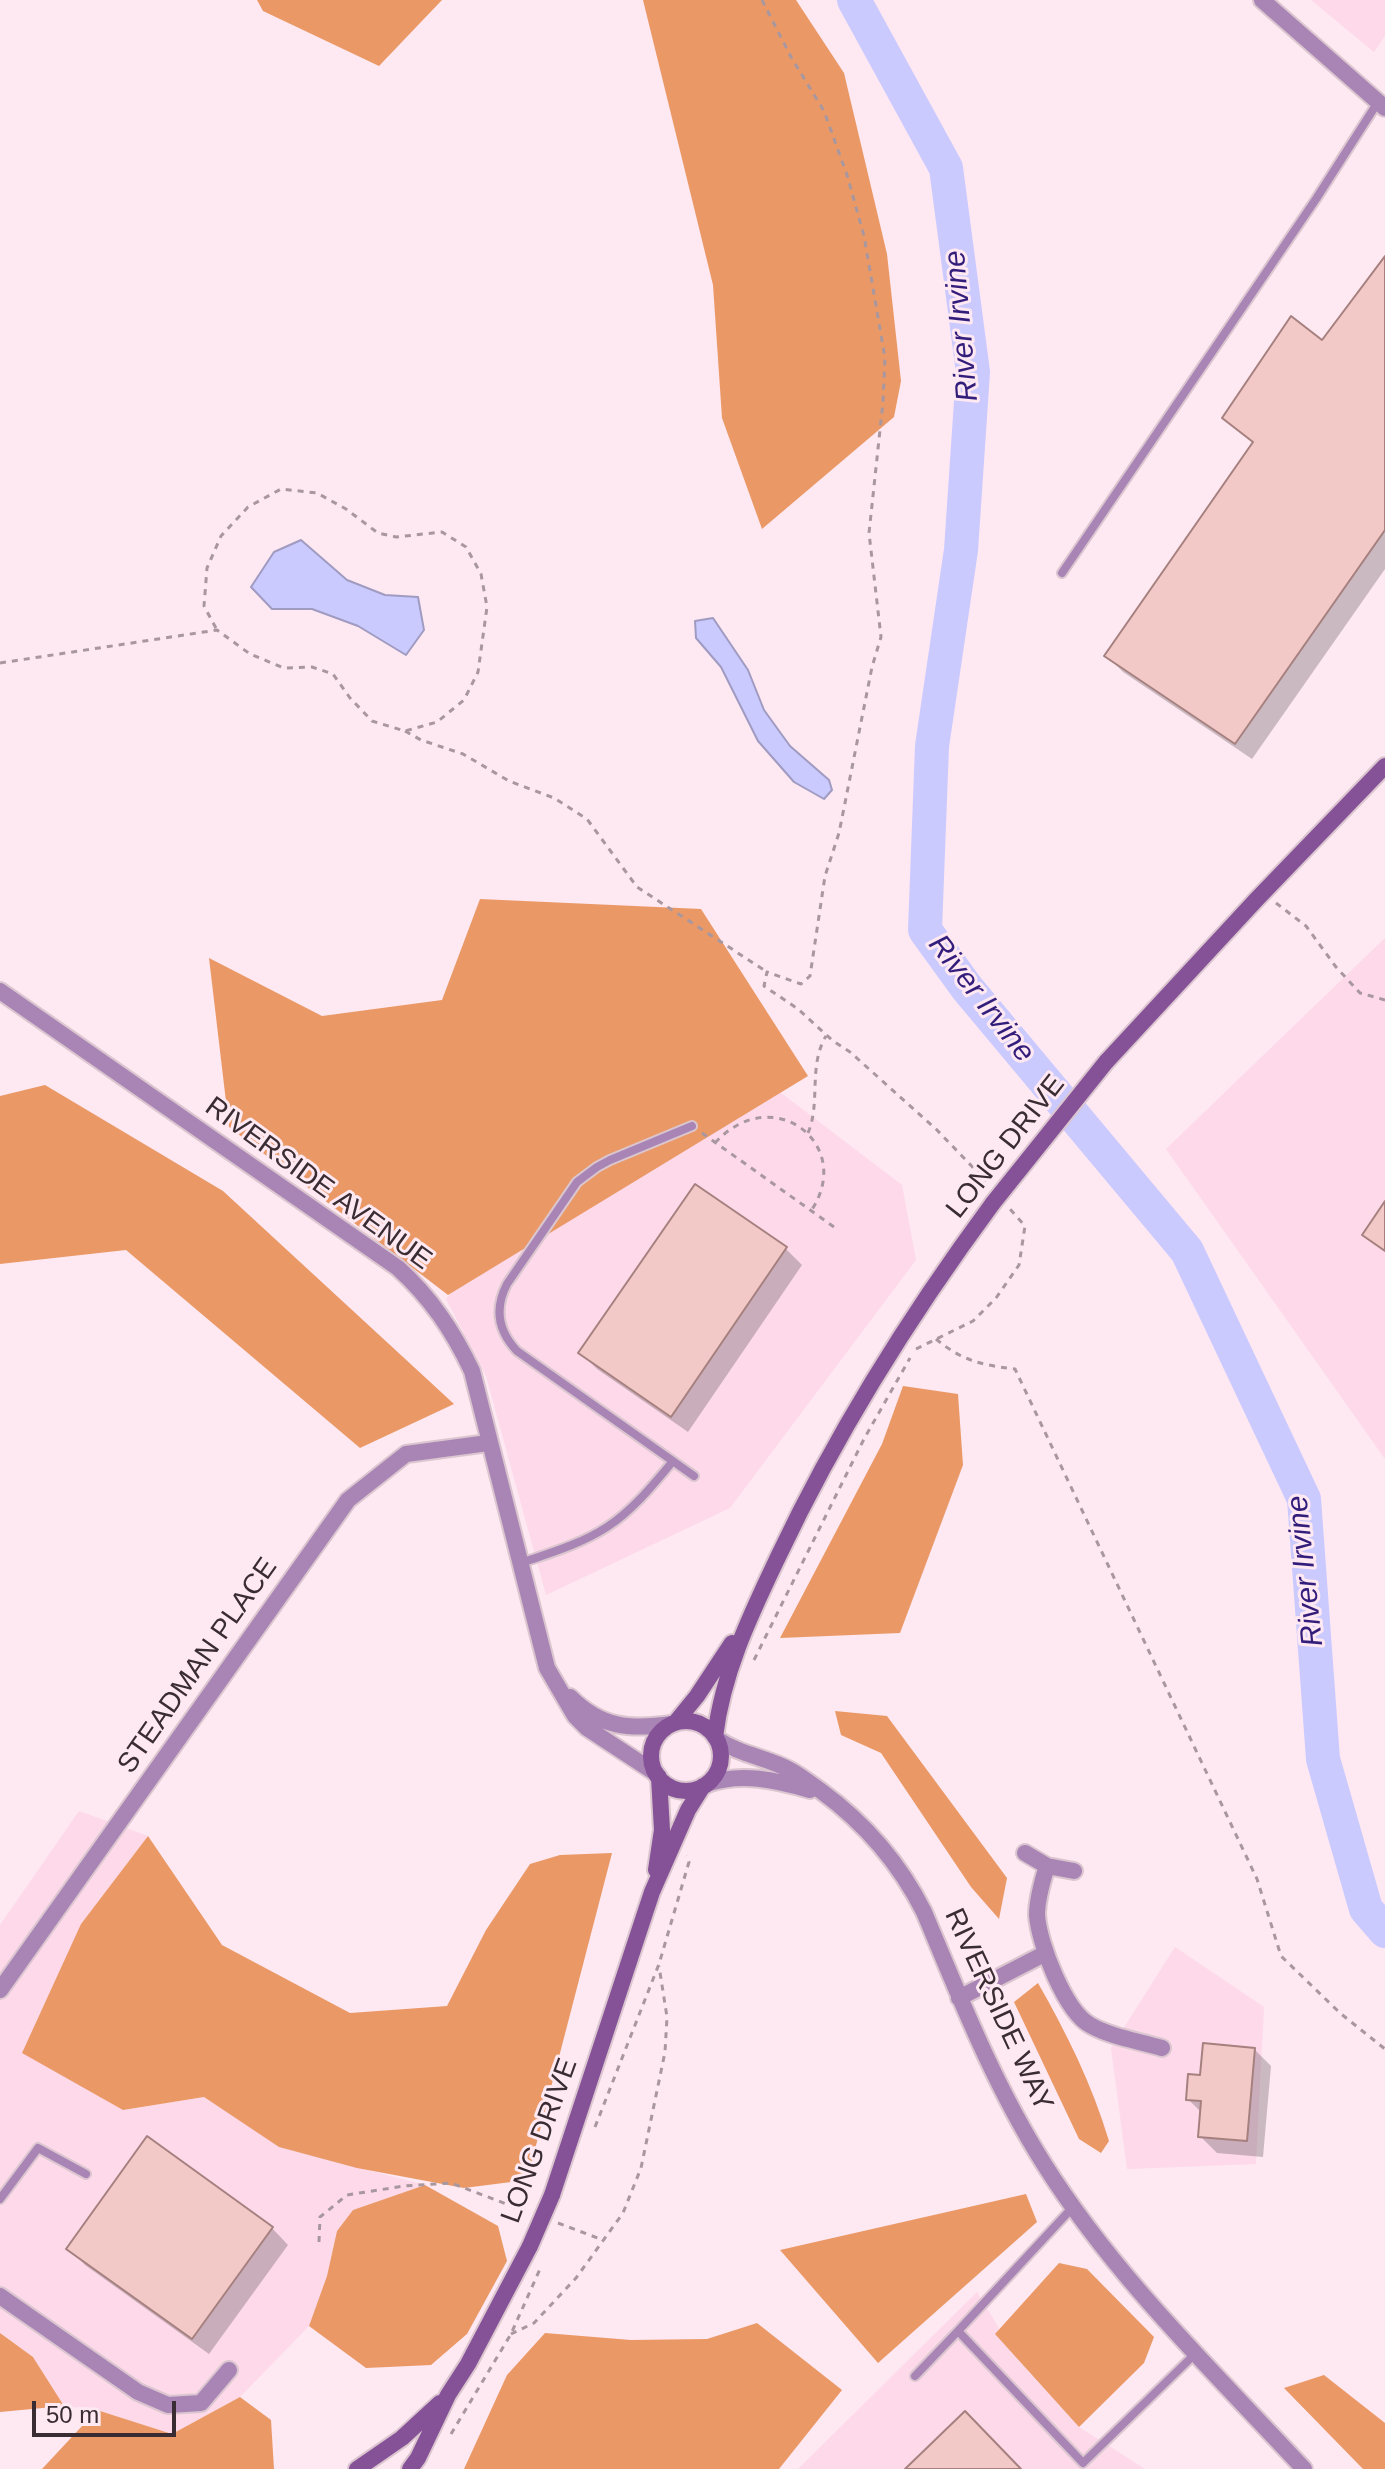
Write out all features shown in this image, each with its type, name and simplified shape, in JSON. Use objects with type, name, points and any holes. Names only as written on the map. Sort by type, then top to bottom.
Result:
[{"type":"main road","name":"LONG DRIVE","points":[[716,1738],[722,1694],[748,1618],[797,1517],[873,1378],[945,1268],[1106,1062],[1385,766]]},
{"type":"main road","name":"LONG DRIVE","points":[[674,1723],[697,1696],[748,1618]]},
{"type":"main road","points":[[674,1723],[698,1723],[708,1728],[716,1738],[721,1758],[719,1768],[705,1785],[684,1790],[666,1784],[658,1775],[652,1763],[655,1739],[674,1723]]},
{"type":"main road","name":"LONG DRIVE","points":[[652,1892],[662,1830],[658,1775]]},
{"type":"main road","name":"LONG DRIVE","points":[[410,2469],[530,2246],[552,2195],[652,1892],[688,1810],[705,1785]]},
{"type":"main road","name":"LONG DRIVE","points":[[357,2469],[402,2438],[448,2395]]},
{"type":"street","points":[[1262,0],[1382,105]]},
{"type":"street","name":"RIVERSIDE AVENUE","points":[[0,991],[374,1251],[407,1276],[432,1302],[462,1350],[476,1387],[519,1564],[554,1682],[575,1716],[587,1728],[658,1775]]},
{"type":"street","name":"STEADMAN PLACE","points":[[0,1990],[348,1500],[406,1454],[488,1443]]},
{"type":"street","name":"RIVERSIDE AVENUE","points":[[554,1682],[579,1706],[611,1723],[641,1728],[674,1723]]},
{"type":"street","name":"RIVERSIDE WAY","points":[[716,1738],[744,1754],[791,1770],[871,1833],[900,1869],[924,1912],[998,2085],[1044,2165],[1073,2207],[1149,2300],[1304,2469]]},
{"type":"street","name":"RIVERSIDE WAY","points":[[705,1785],[735,1777],[753,1777],[787,1783],[827,1796]]},
{"type":"street","points":[[1025,1853],[1047,1866],[1074,1871]]},
{"type":"street","points":[[1047,1866],[1039,1894],[1039,1931],[1046,1953],[1074,2010],[1087,2024],[1103,2031],[1162,2048]]},
{"type":"street","points":[[959,1998],[1046,1953]]},
{"type":"street","points":[[0,2296],[138,2392],[168,2405],[201,2403],[229,2370]]},
{"type":"lane","points":[[1062,573],[1382,105]]},
{"type":"lane","points":[[692,1126],[610,1160],[577,1182],[507,1284],[499,1303],[501,1328],[517,1351],[694,1476]]},
{"type":"lane","points":[[519,1564],[570,1546],[607,1527],[627,1511],[673,1461]]},
{"type":"lane","points":[[0,2199],[38,2148],[86,2174]]},
{"type":"lane","points":[[915,2376],[1073,2207]]},
{"type":"lane","points":[[958,2331],[1083,2463],[1197,2352]]},
{"type":"path","points":[[405,731],[437,722],[446,715],[464,700],[478,672],[487,607],[481,574],[466,547],[442,532],[396,537],[378,533],[346,509],[317,493],[281,489],[248,507],[221,536],[207,568],[204,606],[217,630],[250,654],[284,668],[312,667],[333,674],[372,721],[463,754],[509,781],[554,798],[587,819],[637,887],[767,972],[801,984],[810,976],[825,876],[839,833],[872,667],[881,637],[869,533],[885,358],[864,236],[847,175],[824,111],[791,57],[762,0]]},
{"type":"path","points":[[0,663],[217,630]]},
{"type":"path","points":[[1273,901],[1306,926],[1360,993],[1385,1000]]},
{"type":"path","points":[[767,972],[764,986],[798,1009],[850,1052],[972,1164]]},
{"type":"path","points":[[808,1133],[813,1116],[817,1057],[827,1035]]},
{"type":"path","points":[[715,1143],[729,1129],[758,1116],[791,1121],[808,1133],[818,1149],[823,1172],[821,1193],[811,1211]]},
{"type":"path","points":[[692,1126],[834,1227]]},
{"type":"path","points":[[916,1349],[973,1321],[996,1298],[1019,1265],[1025,1226]]},
{"type":"path","points":[[936,1339],[952,1352],[980,1365],[1015,1369],[1257,1879],[1281,1956],[1340,2013],[1385,2049]]},
{"type":"path","points":[[749,1671],[864,1439],[919,1342]]},
{"type":"path","points":[[594,2129],[659,1964],[689,1862],[680,1848]]},
{"type":"path","points":[[511,2334],[534,2323],[576,2278],[623,2213],[641,2168],[665,2052],[667,2017],[659,1964]]},
{"type":"path","points":[[319,2242],[320,2217],[347,2195],[404,2186],[451,2183],[533,2214]]},
{"type":"path","points":[[547,2219],[603,2240]]},
{"type":"path","points":[[445,2444],[511,2334],[540,2267]]},
{"type":"shaded area","points":[[257,0],[442,0],[379,66],[263,11]]},
{"type":"shaded area","points":[[643,0],[796,0],[844,73],[887,254],[901,381],[894,417],[762,529],[722,418],[713,285]]},
{"type":"shaded area","points":[[1311,0],[1385,0],[1385,36],[1374,52]]},
{"type":"shaded area","points":[[480,899],[701,909],[808,1076],[448,1295],[229,1127],[209,958],[322,1016],[442,1000]]},
{"type":"shaded area","points":[[1385,938],[1385,1459],[1166,1149]]},
{"type":"shaded area","points":[[730,1054],[902,1185],[916,1260],[730,1508],[546,1595],[486,1376],[446,1299],[561,1165]]},
{"type":"shaded area","points":[[45,1085],[223,1191],[454,1404],[360,1448],[126,1250],[0,1264],[0,1096]]},
{"type":"shaded area","points":[[903,1386],[958,1394],[963,1465],[900,1633],[780,1638],[882,1444]]},
{"type":"shaded area","points":[[835,1711],[887,1716],[1007,1878],[999,1919],[971,1887],[881,1753],[841,1735]]},
{"type":"shaded area","points":[[79,1811],[148,1836],[81,1924],[123,2110],[204,2097],[280,2147],[425,2185],[353,2210],[337,2231],[327,2276],[309,2326],[240,2397],[172,2434],[97,2410],[64,2406],[33,2357],[0,2333],[0,1925]]},
{"type":"shaded area","points":[[148,1836],[222,1945],[350,2013],[447,2006],[486,1930],[530,1864],[560,1855],[612,1853],[527,2180],[464,2188],[357,2168],[279,2147],[204,2097],[123,2110],[22,2053],[81,1924]]},
{"type":"shaded area","points":[[1175,1947],[1264,2007],[1256,2164],[1127,2169],[1111,2048]]},
{"type":"shaded area","points":[[1038,1983],[1069,2040],[1095,2099],[1109,2141],[1101,2153],[1079,2139],[1014,2002]]},
{"type":"shaded area","points":[[425,2185],[498,2226],[507,2261],[467,2334],[431,2365],[366,2368],[309,2326],[327,2276],[337,2231],[353,2210]]},
{"type":"shaded area","points":[[1026,2194],[1037,2222],[878,2363],[780,2250]]},
{"type":"shaded area","points":[[1059,2263],[1087,2269],[1154,2337],[1144,2363],[1079,2427],[995,2334]]},
{"type":"shaded area","points":[[977,2292],[1019,2361],[1079,2427],[1145,2469],[798,2469]]},
{"type":"shaded area","points":[[757,2323],[842,2390],[779,2469],[464,2469],[507,2375],[545,2333],[631,2340],[707,2339]]},
{"type":"shaded area","points":[[0,2333],[33,2357],[64,2406],[0,2412]]},
{"type":"shaded area","points":[[1324,2375],[1385,2423],[1385,2469],[1363,2469],[1284,2388]]},
{"type":"shaded area","points":[[240,2397],[271,2420],[274,2469],[42,2469],[97,2410],[172,2434]]},
{"type":"water","points":[[301,540],[347,580],[385,595],[418,597],[424,630],[406,655],[358,626],[312,609],[272,609],[251,587],[274,552]]},
{"type":"water","points":[[713,618],[748,670],[764,710],[790,746],[829,780],[832,790],[824,799],[794,782],[758,741],[721,667],[696,638],[695,621]]},
{"type":"building","points":[[1385,256],[1385,530],[1235,744],[1104,656],[1253,442],[1222,418],[1291,316],[1322,340]]},
{"type":"building","points":[[695,1184],[787,1247],[671,1417],[578,1353]]},
{"type":"building","points":[[1385,1201],[1385,1251],[1362,1235]]},
{"type":"building","points":[[1203,2043],[1255,2048],[1247,2141],[1198,2137],[1201,2101],[1186,2100],[1188,2074],[1200,2075]]},
{"type":"building","points":[[147,2136],[273,2227],[192,2339],[66,2249]]},
{"type":"building","points":[[965,2411],[1021,2469],[905,2469]]},
{"type":"waterway","name":"River Irvine","points":[[854,0],[946,168],[973,372],[961,550],[932,746],[925,930],[967,988],[1187,1251],[1304,1499],[1323,1759],[1366,1909],[1385,1931]]}]
